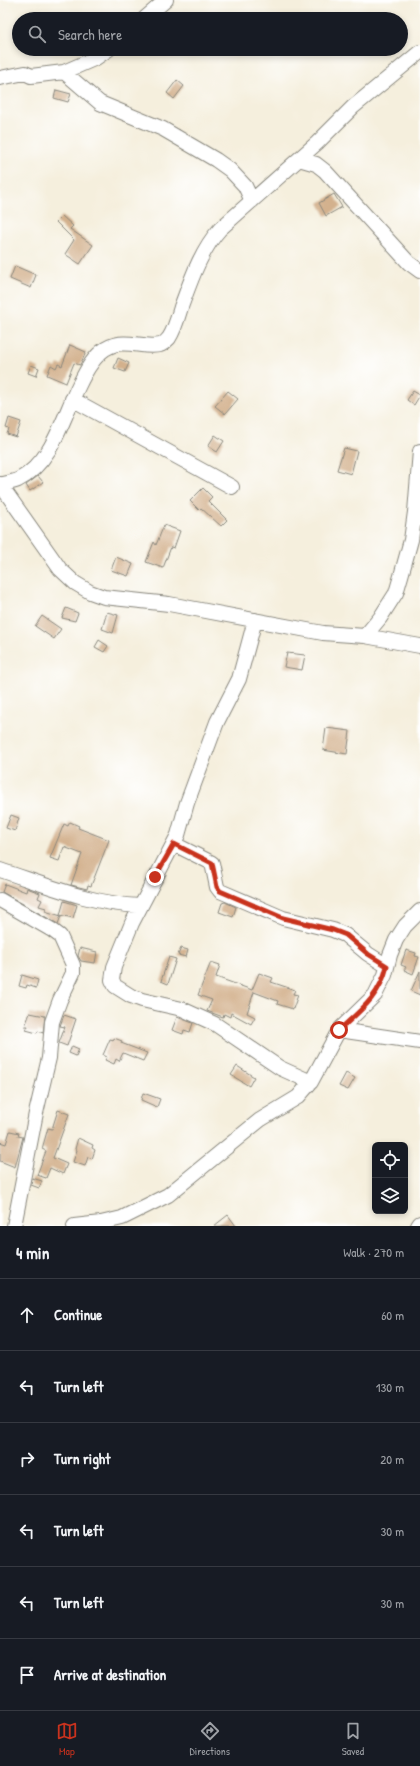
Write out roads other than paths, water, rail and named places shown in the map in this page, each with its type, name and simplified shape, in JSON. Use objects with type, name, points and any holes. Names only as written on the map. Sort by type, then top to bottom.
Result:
[{"type":"street","points":[[152,12],[166,0]]},
{"type":"street","points":[[420,52],[353,107],[299,159],[220,229],[211,240],[191,279],[174,328],[164,343],[154,345],[128,343],[118,344],[102,352],[88,366],[51,447],[32,470],[18,480],[0,485],[60,569],[75,584],[90,592],[104,597],[169,604],[255,620],[288,628],[323,633],[365,636],[420,646]]},
{"type":"street","points":[[1,77],[25,73],[31,76],[64,72],[99,56]]},
{"type":"street","points":[[64,72],[100,103],[163,129],[216,160],[230,170],[244,186],[252,201]]},
{"type":"street","points":[[299,159],[316,164],[325,171],[410,263],[420,271]]},
{"type":"street","points":[[72,399],[232,487]]},
{"type":"street","points":[[365,636],[380,618],[396,593],[411,540],[416,512],[420,451]]},
{"type":"street","points":[[255,620],[239,679],[217,722],[187,803],[174,844],[140,906],[114,967],[112,980],[115,986],[142,1000],[182,1009],[215,1024],[280,1068],[311,1082]]},
{"type":"street","points":[[174,844],[212,863],[217,887],[220,891],[283,918],[333,930],[346,935],[368,954],[387,966]]},
{"type":"street","points":[[0,870],[70,894],[111,904],[140,906]]},
{"type":"street","points":[[0,900],[60,936],[73,965],[73,973],[60,1000],[52,1022],[50,1058],[36,1113],[14,1226]]},
{"type":"street","points":[[74,1226],[125,1222],[168,1195],[260,1120],[298,1097],[311,1082],[339,1030],[375,995],[381,985],[396,940],[405,926],[420,911]]},
{"type":"street","points":[[339,1030],[420,1042]]}]
